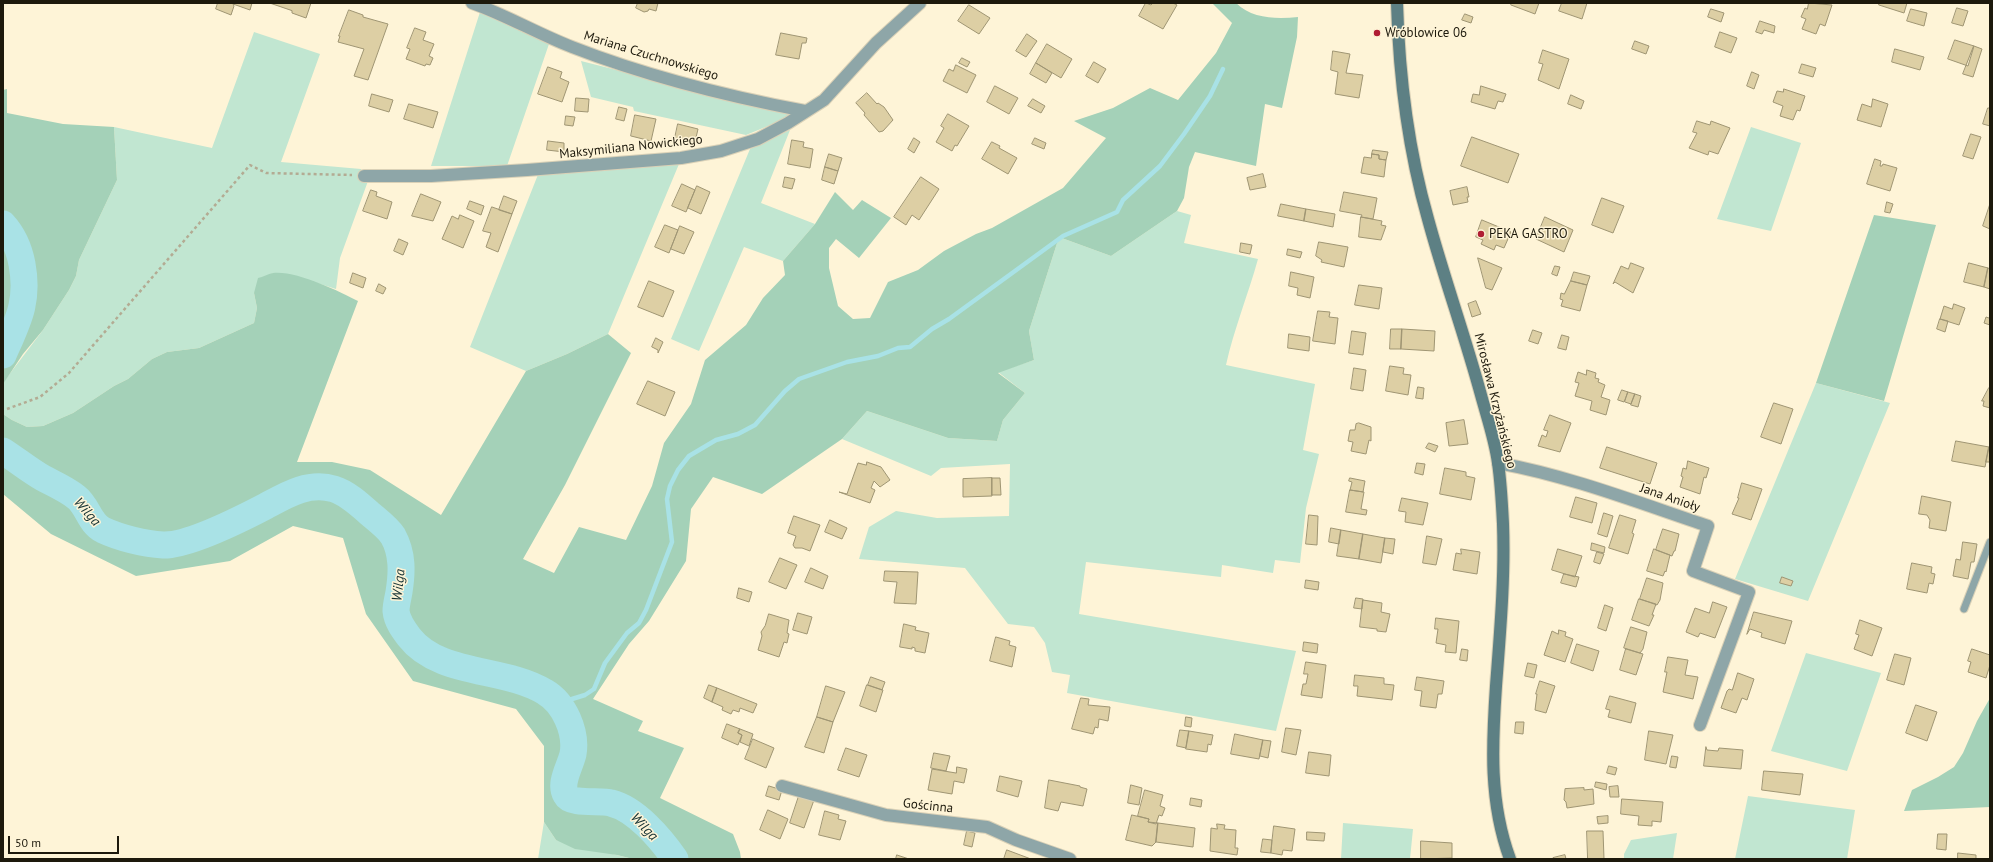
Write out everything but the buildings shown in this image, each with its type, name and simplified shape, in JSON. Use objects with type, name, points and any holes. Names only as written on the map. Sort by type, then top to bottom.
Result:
[{"type":"street","name":"Mariana Czuchnowskiego","points":[[472,3],[492,10],[571,47],[645,72],[757,102],[805,111]]},
{"type":"street","name":"Maksymiliana Nowickiego","points":[[364,176],[406,177],[458,175],[681,158],[721,151],[758,139],[788,123],[824,100],[876,43],[920,3]]},
{"type":"street","name":"Mirosława Krzyżańskiego","points":[[1397,3],[1400,63],[1414,159],[1427,217],[1449,293],[1470,353],[1498,463],[1503,527],[1503,560],[1492,756],[1498,811],[1510,859]]},
{"type":"street","name":"Jana Anioły","points":[[1498,463],[1531,469],[1615,494],[1708,526],[1693,571],[1749,592],[1700,724]]},
{"type":"street","name":"Gościnna","points":[[782,786],[886,816],[987,827],[1016,840],[1070,859]]},
{"type":"lane","points":[[1964,609],[1990,542]]},
{"type":"path","points":[[7,409],[40,398],[69,374],[250,165],[266,173],[364,176]]},
{"type":"green space","points":[[1212,3],[1236,3],[1249,12],[1265,17],[1298,17],[1297,37],[1282,108],[1265,104],[1256,166],[1195,152],[1189,167],[1184,198],[1177,211],[1111,256],[1059,237],[1029,331],[1034,360],[998,373],[1025,393],[1003,420],[997,441],[948,438],[867,411],[842,439],[762,494],[713,477],[691,509],[686,561],[649,621],[629,644],[593,699],[643,721],[638,731],[684,748],[660,798],[733,834],[741,859],[633,859],[617,855],[575,849],[556,840],[544,822],[544,746],[516,709],[413,681],[366,614],[343,538],[293,526],[230,561],[136,576],[51,534],[3,494],[3,414],[27,427],[43,426],[73,413],[114,386],[128,379],[152,359],[167,352],[199,348],[254,323],[257,308],[254,293],[258,278],[273,273],[282,273],[317,282],[358,301],[297,462],[332,462],[370,470],[441,515],[526,371],[567,354],[608,334],[631,353],[565,485],[523,559],[554,573],[579,527],[626,540],[652,486],[664,443],[691,404],[705,360],[746,325],[763,298],[785,275],[783,261],[815,224],[835,192],[853,210],[862,200],[891,218],[859,258],[836,239],[829,248],[829,268],[838,306],[853,319],[870,318],[888,282],[918,270],[944,251],[976,234],[992,228],[1063,188],[1106,138],[1074,121],[1113,108],[1150,88],[1178,100],[1216,53],[1232,23]]},
{"type":"green space","points":[[480,12],[549,44],[507,166],[431,166]]},
{"type":"green space","points":[[254,32],[320,54],[281,162],[361,169],[361,181],[368,181],[340,258],[336,289],[291,275],[273,273],[254,293],[257,308],[254,323],[199,348],[167,352],[152,359],[128,379],[114,386],[73,413],[43,426],[27,427],[12,420],[3,414],[3,384],[43,330],[69,290],[76,276],[79,260],[117,180],[114,127],[212,148]]},
{"type":"green space","points":[[581,61],[787,113],[790,117],[746,135],[634,111],[633,107],[591,97]]},
{"type":"green space","points":[[7,89],[7,113],[63,124],[114,127],[117,180],[79,260],[76,276],[69,290],[43,330],[23,354],[3,384],[3,90]]},
{"type":"green space","points":[[1751,127],[1801,143],[1771,231],[1717,219]]},
{"type":"green space","points":[[790,130],[761,203],[815,224],[783,261],[744,247],[699,351],[671,339],[750,149]]},
{"type":"green space","points":[[679,164],[608,334],[567,354],[526,371],[470,347],[539,172]]},
{"type":"green space","points":[[1177,211],[1191,215],[1184,243],[1258,259],[1226,365],[1315,384],[1303,450],[1319,454],[1306,508],[1300,563],[1275,560],[1273,573],[1222,565],[1221,577],[1086,562],[1079,614],[1296,651],[1276,731],[1067,693],[1070,675],[1052,672],[1045,643],[1034,627],[1008,624],[965,568],[859,559],[869,527],[896,511],[937,518],[1009,516],[1010,464],[941,468],[931,476],[842,439],[867,411],[948,438],[997,441],[1003,420],[1025,393],[998,372],[1034,360],[1029,331],[1059,237],[1111,256]]},
{"type":"green space","points":[[1874,215],[1936,225],[1884,401],[1816,383]]},
{"type":"green space","points":[[1816,383],[1890,403],[1808,601],[1735,579]]},
{"type":"green space","points":[[1806,653],[1881,673],[1847,771],[1771,751]]},
{"type":"green space","points":[[1990,698],[1990,807],[1904,811],[1912,790],[1954,767],[1963,753],[1977,721]]},
{"type":"green space","points":[[1748,796],[1855,810],[1847,859],[1735,859]]},
{"type":"green space","points":[[544,822],[556,840],[633,859],[538,859]]},
{"type":"green space","points":[[1343,823],[1413,829],[1410,859],[1341,859]]},
{"type":"green space","points":[[1677,833],[1673,859],[1624,859],[1624,854],[1631,840]]},
{"type":"waterway","points":[[559,703],[585,695],[594,689],[605,663],[627,633],[639,623],[646,610],[672,542],[667,499],[670,486],[678,470],[689,456],[716,440],[738,434],[755,425],[785,391],[799,379],[847,362],[878,356],[898,348],[910,347],[932,329],[949,319],[1063,236],[1117,212],[1123,200],[1160,166],[1184,134],[1210,96],[1223,69]]},
{"type":"waterway","name":"Wilga","points":[[3,224],[16,242],[24,277],[21,311],[3,355]]},
{"type":"waterway","name":"Wilga","points":[[3,451],[38,475],[76,497],[83,505],[91,519],[103,530],[125,538],[163,545],[174,544],[201,536],[244,517],[298,490],[325,487],[344,493],[385,527],[393,536],[399,550],[401,564],[400,585],[396,611],[399,622],[409,637],[422,650],[437,659],[473,670],[511,678],[529,684],[552,697],[558,703],[568,719],[573,737],[573,754],[564,780],[564,790],[566,795],[574,800],[611,803],[630,811],[655,834],[675,859]]},
{"type":"place","name":"Wróblowice 06","points":[[1377,33]]},
{"type":"place","name":"PEKA GASTRO","points":[[1481,234]]}]
